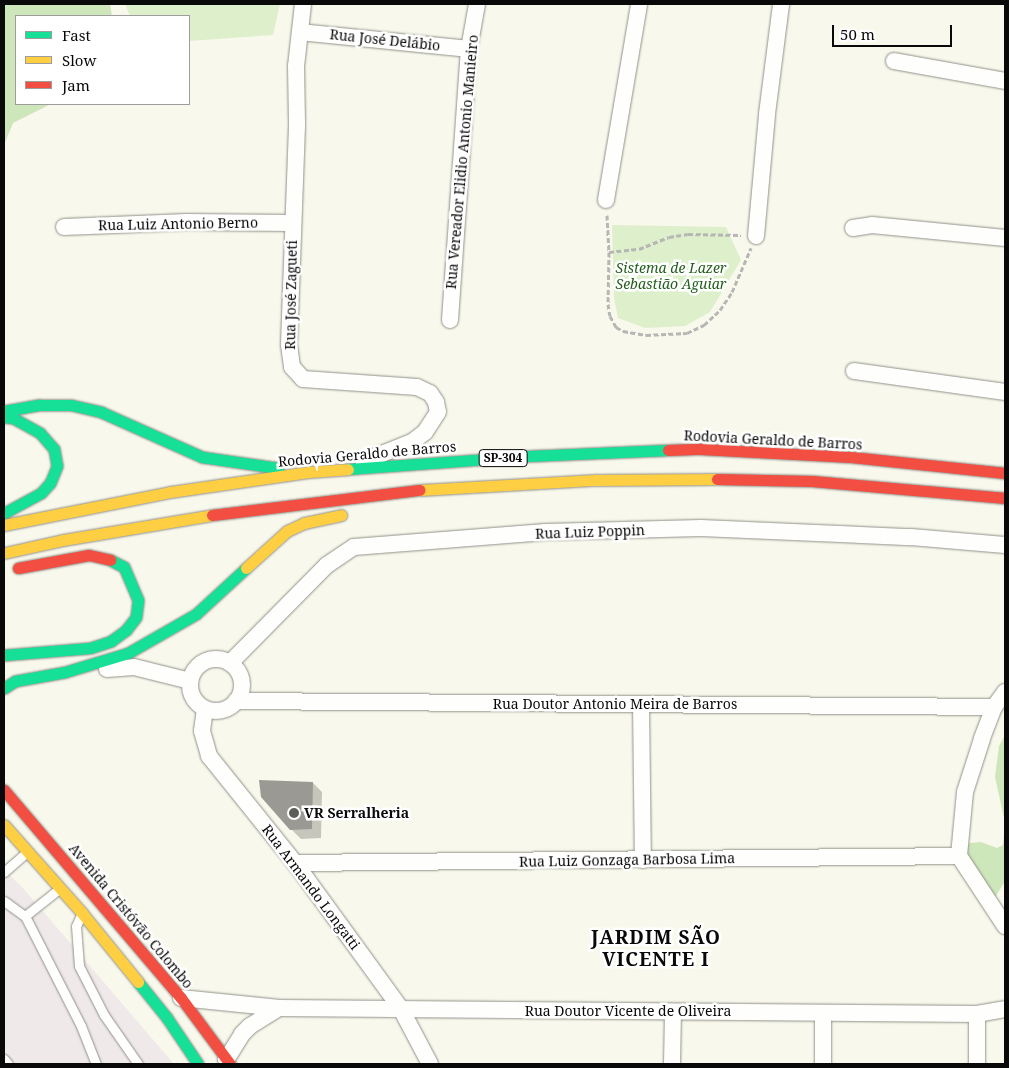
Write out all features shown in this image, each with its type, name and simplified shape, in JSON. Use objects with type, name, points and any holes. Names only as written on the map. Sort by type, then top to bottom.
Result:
[{"type":"main road","points":[[4,411],[39,404],[71,405],[101,412],[202,457],[309,472]]},
{"type":"main road","points":[[4,417],[13,418],[40,433],[54,449],[57,466],[50,483],[40,493],[4,513]]},
{"type":"main road","name":"Rodovia Geraldo de Barros","points":[[4,525],[170,492],[309,472],[528,456],[701,449],[852,458],[1005,473]]},
{"type":"main road","name":"SP-304","points":[[4,553],[63,540],[228,512],[416,490],[596,480],[730,479],[812,481],[1005,498]]},
{"type":"main road","points":[[438,501],[492,496],[555,483]]},
{"type":"main road","points":[[4,688],[15,681],[65,672],[128,653],[196,614],[287,531],[304,523],[354,512]]},
{"type":"main road","points":[[4,570],[89,556],[101,556],[124,568],[134,584],[138,600],[136,617],[126,630],[111,641],[90,648],[4,655]]},
{"type":"main road","name":"Avenida Cristóvão Colombo","points":[[4,790],[181,998],[228,1062]]},
{"type":"main road","points":[[4,825],[82,913],[167,1018],[198,1064]]},
{"type":"street","name":"Rua José Zagueti","points":[[303,4],[296,66],[297,126],[289,345],[291,362],[296,372],[303,379],[417,387],[430,393],[436,402],[438,412],[425,432],[412,442],[343,469]]},
{"type":"street","name":"Rua Vereador Elidio Antonio Manieiro","points":[[450,320],[469,49],[477,4]]},
{"type":"street","points":[[606,200],[639,4]]},
{"type":"street","points":[[756,236],[767,114],[781,4]]},
{"type":"street","name":"Rua José Delábio","points":[[300,32],[469,49]]},
{"type":"street","points":[[894,61],[1005,81]]},
{"type":"street","name":"Rua Luiz Antonio Berno","points":[[64,227],[187,222],[292,223]]},
{"type":"street","points":[[853,228],[872,225],[1005,238]]},
{"type":"street","points":[[854,371],[1005,392]]},
{"type":"street","name":"Rua Luiz Poppin","points":[[230,663],[326,565],[354,547],[545,532],[701,528],[910,537],[1002,545]]},
{"type":"street","points":[[213,659],[230,663],[236,669],[242,685],[236,701],[222,711],[205,709],[193,698],[190,681],[198,666],[205,661],[213,659]]},
{"type":"street","points":[[65,672],[134,667],[190,681]]},
{"type":"street","points":[[1005,692],[994,707],[966,792],[959,856],[1005,926]]},
{"type":"street","name":"Rua Doutor Antonio Meira de Barros","points":[[236,701],[994,707]]},
{"type":"street","points":[[641,704],[643,860]]},
{"type":"street","name":"Rua Armando Longatti","points":[[205,709],[202,731],[209,756],[295,863],[401,1009],[430,1064]]},
{"type":"street","name":"Rua Luiz Gonzaga Barbosa Lima","points":[[295,863],[959,856]]},
{"type":"street","name":"Rua Doutor Vicente de Oliveira","points":[[181,998],[279,1008],[977,1014],[1005,1009]]},
{"type":"street","points":[[228,1062],[235,1042],[246,1030],[279,1008]]},
{"type":"street","points":[[672,1064],[673,1012]]},
{"type":"street","points":[[823,1013],[823,1064]]},
{"type":"street","points":[[977,1014],[977,1064]]},
{"type":"lane","points":[[4,872],[28,851]]},
{"type":"lane","points":[[25,916],[60,888],[75,873]]},
{"type":"lane","points":[[4,901],[25,916],[81,1026],[96,1064]]},
{"type":"lane","points":[[82,913],[76,926],[79,966],[104,1015],[138,1064]]},
{"type":"lane","points":[[4,1059],[8,1064]]},
{"type":"path","points":[[606,200],[610,252],[608,304],[610,316],[616,327],[623,332],[646,335],[687,333],[704,325],[720,310],[732,292],[756,236],[688,234],[669,237],[639,248],[610,252]]},
{"type":"shaded area","points":[[4,870],[23,888],[174,1064],[4,1064]]},
{"type":"green space","points":[[4,4],[110,4],[112,15],[15,15],[15,105],[49,105],[13,123],[4,145]]},
{"type":"green space","points":[[125,4],[280,4],[273,35],[190,41],[190,15],[130,15]]},
{"type":"green space","name":"Sistema de Lazer Sebastião Aguiar","points":[[612,225],[726,227],[741,260],[710,312],[685,326],[645,328],[618,318],[614,298]]},
{"type":"green space","points":[[1005,735],[1005,822],[995,777],[999,746]]},
{"type":"green space","points":[[1005,824],[1005,881],[996,896],[984,899],[964,849],[970,843],[981,842],[997,848],[1003,845]]},
{"type":"building","name":"VR Serralheria","points":[[259,780],[313,782],[312,829],[290,830],[261,797]]},
{"type":"traffic: fast","points":[[4,411],[39,405],[71,405],[101,412],[202,457],[278,468]]},
{"type":"traffic: fast","points":[[4,417],[13,418],[40,433],[54,449],[57,466],[50,483],[41,493],[4,513]]},
{"type":"traffic: fast","points":[[348,469],[528,456],[668,450]]},
{"type":"traffic: fast","points":[[4,655],[90,648],[111,641],[126,630],[136,617],[138,600],[124,567],[110,560]]},
{"type":"traffic: fast","points":[[4,688],[15,681],[65,672],[128,653],[196,614],[246,568]]},
{"type":"traffic: fast","points":[[138,982],[167,1018],[198,1064]]},
{"type":"traffic: slow","points":[[4,525],[170,492],[309,472],[348,469]]},
{"type":"traffic: slow","points":[[420,490],[596,480],[717,479]]},
{"type":"traffic: slow","points":[[4,553],[63,540],[212,515]]},
{"type":"traffic: slow","points":[[246,568],[287,531],[304,523],[341,515]]},
{"type":"traffic: slow","points":[[4,825],[82,913],[138,982]]},
{"type":"traffic: jam","points":[[668,450],[701,449],[851,457],[1005,473]]},
{"type":"traffic: jam","points":[[717,479],[812,481],[1005,498]]},
{"type":"traffic: jam","points":[[212,515],[420,490]]},
{"type":"traffic: jam","points":[[18,568],[89,555],[110,560]]},
{"type":"traffic: jam","points":[[4,790],[181,998],[230,1064]]},
{"type":"place","name":"VR Serralheria","points":[[294,813]]},
{"type":"district","name":"JARDIM SÃO VICENTE I","points":[[656,949]]}]
